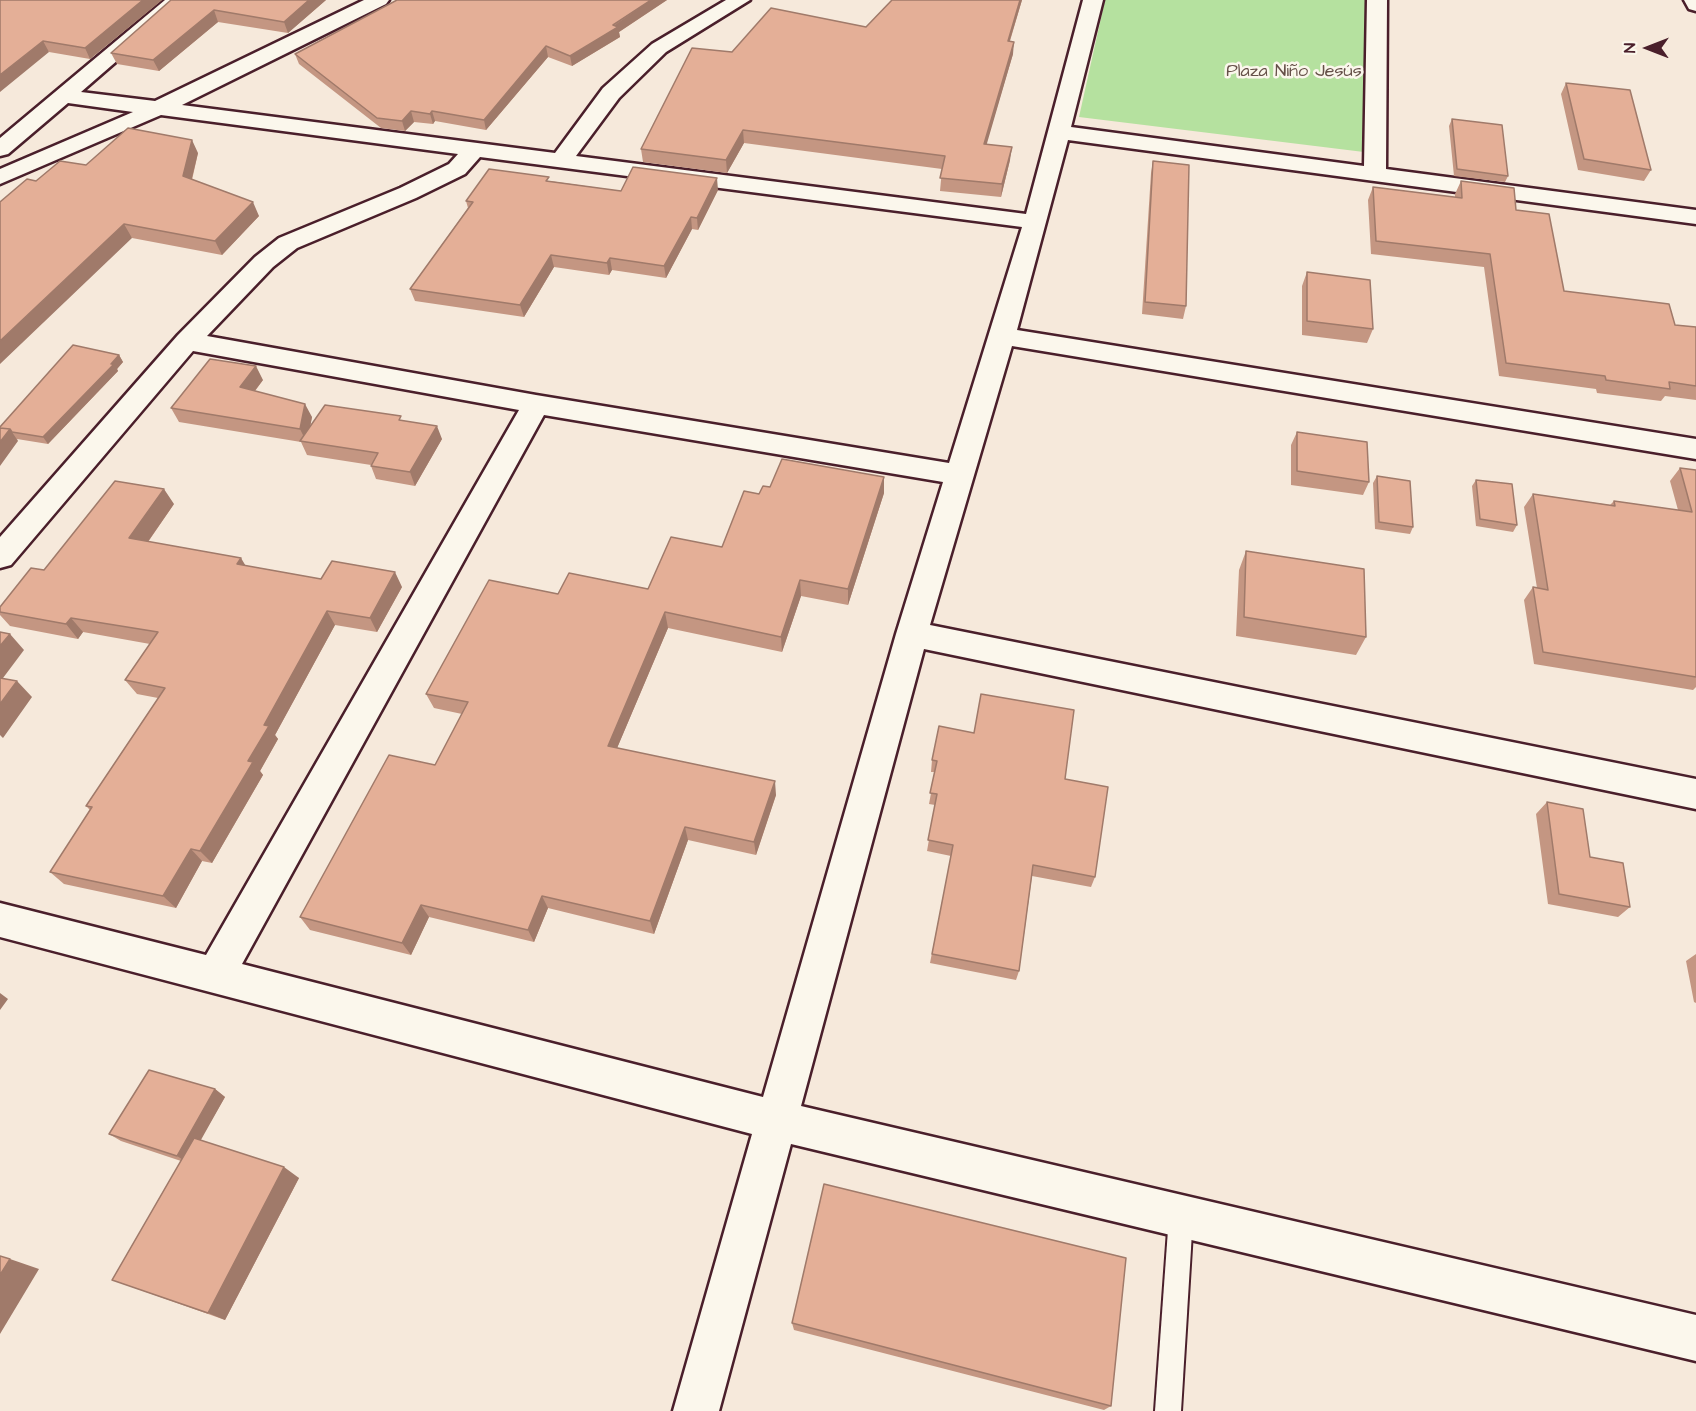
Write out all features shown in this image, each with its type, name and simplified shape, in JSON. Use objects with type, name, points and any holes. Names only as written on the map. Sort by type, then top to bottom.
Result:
[{"type":"street","points":[[0,149],[177,0]]},
{"type":"street","points":[[0,177],[158,109],[379,0]]},
{"type":"street","points":[[560,161],[611,93],[658,48],[740,0]]},
{"type":"street","points":[[696,1411],[912,634],[1004,336],[1093,0]]},
{"type":"street","points":[[1375,174],[1377,0]]},
{"type":"street","points":[[1695,0],[1696,5]]},
{"type":"street","points":[[63,96],[1036,222]]},
{"type":"street","points":[[1058,132],[1696,217]]},
{"type":"street","points":[[0,557],[187,342],[264,262],[288,243],[321,226],[408,193],[457,168],[474,150]]},
{"type":"street","points":[[1004,336],[1696,449]]},
{"type":"street","points":[[187,342],[536,404],[962,474]]},
{"type":"street","points":[[216,975],[536,404]]},
{"type":"street","points":[[912,634],[1696,794]]},
{"type":"street","points":[[0,920],[776,1120],[1696,1338]]},
{"type":"lane","points":[[1168,1411],[1181,1216]]},
{"type":"green space","name":"Plaza Niño Jesús","points":[[1105,0],[1367,0],[1372,153],[1079,117]]},
{"type":"building","points":[[0,0],[143,0],[85,48],[43,41],[0,75]]},
{"type":"building","points":[[171,0],[309,0],[284,22],[214,10],[153,60],[111,53]]},
{"type":"building","points":[[397,0],[651,0],[613,25],[618,27],[570,56],[546,46],[484,120],[432,111],[430,114],[411,111],[402,121],[377,118],[295,54]]},
{"type":"building","points":[[892,0],[1020,0],[1008,41],[1014,42],[984,144],[1012,147],[1002,184],[940,178],[945,156],[743,130],[726,160],[641,149],[692,48],[732,52],[771,8],[866,27]]},
{"type":"building","points":[[1566,83],[1630,90],[1651,170],[1584,159]]},
{"type":"building","points":[[1452,119],[1502,125],[1508,176],[1457,169]]},
{"type":"building","points":[[128,128],[192,140],[183,176],[253,202],[215,241],[124,224],[0,341],[0,202],[27,179],[36,181],[60,161],[86,165]]},
{"type":"building","points":[[1153,161],[1189,165],[1186,306],[1145,302]]},
{"type":"building","points":[[633,167],[717,178],[697,218],[691,217],[664,266],[610,258],[607,263],[551,255],[520,305],[410,289],[473,202],[466,201],[489,169],[549,177],[546,181],[621,191]]},
{"type":"building","points":[[1461,181],[1514,188],[1516,210],[1549,214],[1564,291],[1669,304],[1675,325],[1696,327],[1696,386],[1669,382],[1670,389],[1606,380],[1605,376],[1506,363],[1490,254],[1376,241],[1373,187],[1462,198]]},
{"type":"building","points":[[1307,272],[1370,280],[1373,329],[1307,321]]},
{"type":"building","points":[[73,345],[119,355],[111,364],[114,364],[43,437],[0,428],[0,427]]},
{"type":"building","points":[[210,359],[256,366],[240,387],[305,404],[300,429],[171,408]]},
{"type":"building","points":[[325,405],[401,416],[399,420],[437,426],[410,472],[371,466],[378,453],[300,441]]},
{"type":"building","points":[[0,428],[10,429],[0,442]]},
{"type":"building","points":[[1297,432],[1367,442],[1369,482],[1297,471]]},
{"type":"building","points":[[782,459],[884,477],[848,589],[800,580],[781,637],[665,612],[608,746],[775,781],[754,842],[685,827],[650,921],[542,896],[528,930],[421,905],[402,943],[300,917],[389,755],[435,765],[468,702],[426,694],[489,580],[558,594],[569,573],[648,589],[671,537],[722,547],[744,491],[759,494],[763,486],[770,487]]},
{"type":"building","points":[[1680,468],[1696,470],[1696,677],[1543,652],[1533,587],[1548,590],[1533,494],[1615,506],[1614,501],[1692,512]]},
{"type":"building","points":[[1377,476],[1410,481],[1413,527],[1379,522]]},
{"type":"building","points":[[1476,480],[1512,484],[1517,525],[1480,519]]},
{"type":"building","points":[[115,481],[164,489],[129,538],[241,558],[237,564],[321,579],[332,561],[395,572],[370,618],[327,611],[264,725],[269,726],[248,761],[253,762],[200,851],[191,849],[163,896],[50,872],[92,807],[86,806],[165,688],[125,680],[158,632],[71,618],[66,624],[0,612],[0,607],[31,568],[44,570]]},
{"type":"building","points":[[1246,551],[1364,569],[1366,637],[1244,617]]},
{"type":"building","points":[[0,632],[10,634],[0,646]]},
{"type":"building","points":[[0,678],[17,681],[0,704]]},
{"type":"building","points":[[981,694],[1074,710],[1065,779],[1108,787],[1095,877],[1033,865],[1019,971],[932,954],[953,845],[928,840],[937,794],[930,793],[937,761],[932,760],[939,726],[974,733]]},
{"type":"building","points":[[1547,802],[1583,809],[1590,857],[1623,863],[1630,907],[1559,894]]},
{"type":"building","points":[[149,1070],[215,1089],[177,1156],[109,1134]]},
{"type":"building","points":[[194,1138],[284,1167],[208,1313],[112,1280]]},
{"type":"building","points":[[824,1184],[1126,1258],[1111,1406],[792,1323]]},
{"type":"building","points":[[0,1256],[10,1259],[0,1275]]}]
